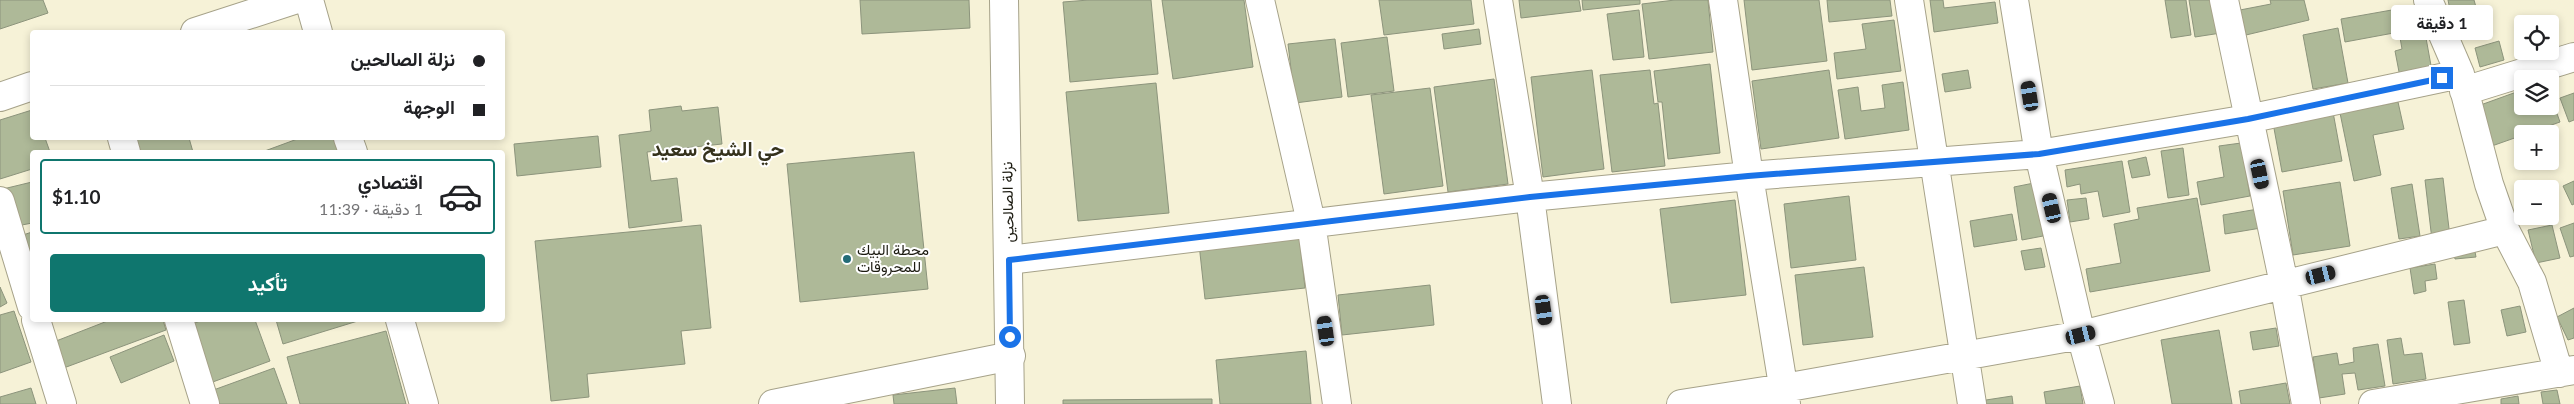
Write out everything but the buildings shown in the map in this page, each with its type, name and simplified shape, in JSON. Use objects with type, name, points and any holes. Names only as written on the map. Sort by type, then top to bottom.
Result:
[{"type":"street","points":[[201,30],[294,0]]},
{"type":"street","points":[[309,0],[317,30]]},
{"type":"street","name":"نزلة الصالحين","points":[[1004,0],[1010,404]]},
{"type":"street","points":[[1260,0],[1311,222],[1337,404]]},
{"type":"street","points":[[1498,0],[1530,197],[1557,404]]},
{"type":"street","points":[[1724,0],[1748,176],[1785,396]]},
{"type":"street","points":[[1910,0],[1972,404]]},
{"type":"street","points":[[2014,0],[2039,154],[2081,335],[2100,404]]},
{"type":"street","points":[[2224,0],[2284,284],[2306,404]]},
{"type":"street","points":[[2373,404],[2567,371],[2532,282],[2504,230],[2489,184],[2462,83],[2428,0]]},
{"type":"street","points":[[1009,260],[1530,197],[1748,176],[2039,154],[2462,83],[2574,57]]},
{"type":"street","points":[[0,97],[30,87]]},
{"type":"street","points":[[0,201],[30,300]]},
{"type":"street","points":[[1680,404],[1785,396],[1964,356],[2081,335],[2504,230]]},
{"type":"street","points":[[37,322],[62,404]]},
{"type":"street","points":[[180,322],[205,404]]},
{"type":"street","points":[[401,322],[424,404]]},
{"type":"street","points":[[773,404],[1010,356]]},
{"type":"place","name":"محطة البيك للمحروقات","points":[[847,259]]},
{"type":"district","name":"حي الشيخ سعيد","points":[[718,149]]},
{"type":"route","points":[[1010,337],[1009,260],[1530,197],[1748,176],[2039,154],[2248,119],[2442,78]]}]
